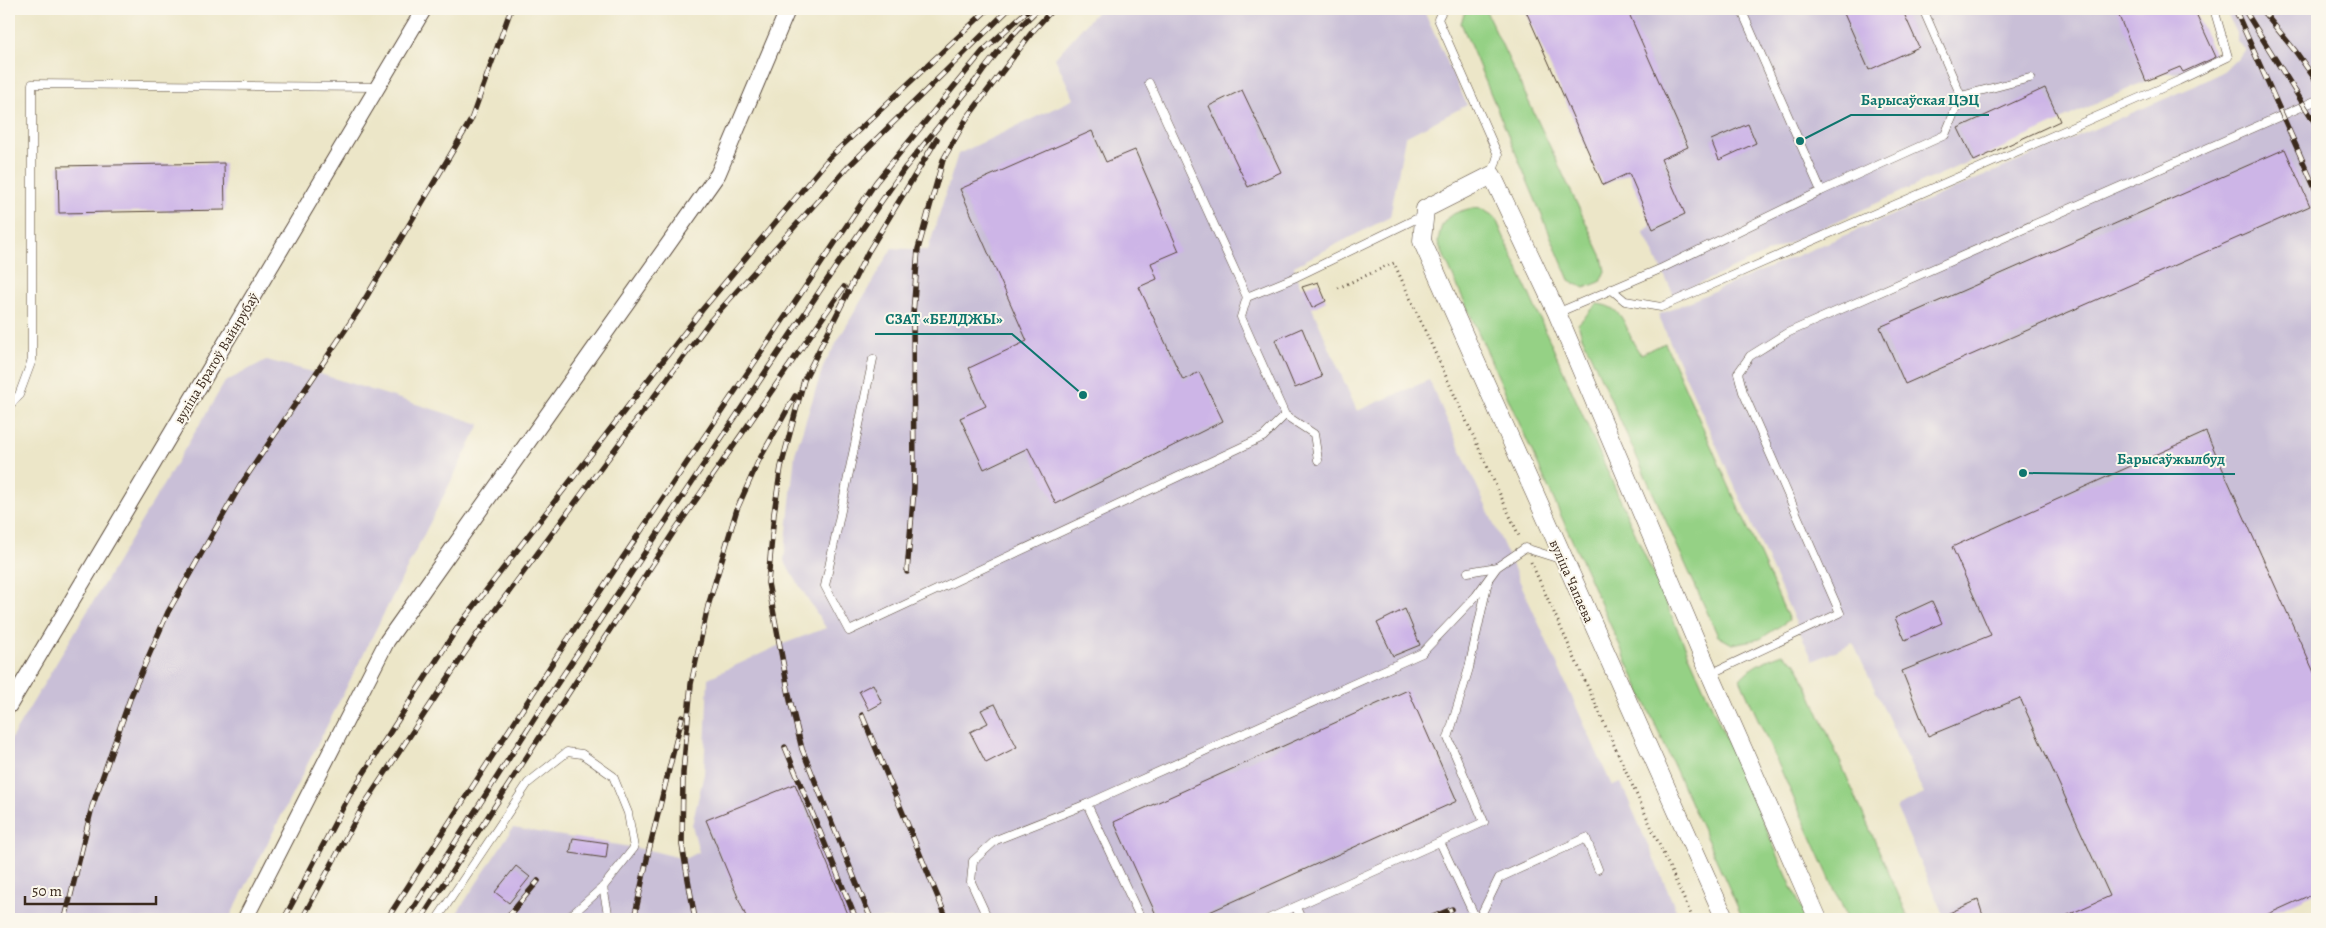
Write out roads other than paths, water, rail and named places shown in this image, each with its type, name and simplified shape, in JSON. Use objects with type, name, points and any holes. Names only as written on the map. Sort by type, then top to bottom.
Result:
[{"type":"street","name":"вуліца Братоў Вайнрубаў","points":[[9,706],[424,9]]},
{"type":"street","points":[[245,919],[387,640],[718,174],[788,9]]},
{"type":"street","points":[[1424,215],[1425,209],[1492,174],[1558,314],[1710,674],[1818,919]]},
{"type":"street","name":"вуліца Чапаева","points":[[1424,215],[1422,241],[1725,919]]},
{"type":"lane","points":[[1443,9],[1438,19],[1498,155],[1492,174]]},
{"type":"lane","points":[[1741,9],[1821,191]]},
{"type":"lane","points":[[1558,314],[1660,269],[1821,191],[1945,136],[1961,96],[1923,9]]},
{"type":"lane","points":[[1611,289],[1625,301],[1661,306],[2178,81],[2228,57],[2214,9]]},
{"type":"lane","points":[[1961,96],[2030,78]]},
{"type":"lane","points":[[1149,83],[1247,297],[1241,317],[1285,415],[1314,434],[1318,460]]},
{"type":"lane","points":[[9,406],[19,395],[32,360],[32,84],[377,87]]},
{"type":"lane","points":[[1710,674],[1840,613],[1743,392],[1738,372],[1750,356],[1787,334],[2317,100]]},
{"type":"lane","points":[[1247,297],[1296,277],[1424,215]]},
{"type":"lane","points":[[873,358],[825,586],[849,631],[1264,437],[1285,415]]},
{"type":"lane","points":[[988,919],[971,882],[973,861],[996,840],[1087,804],[1422,653],[1476,596],[1496,567],[1525,548],[1563,560]]},
{"type":"lane","points":[[1468,572],[1496,567]]},
{"type":"lane","points":[[1268,919],[1484,822],[1448,738],[1469,668],[1489,576]]},
{"type":"lane","points":[[437,919],[528,783],[567,752],[582,754],[613,776],[628,813],[634,848],[603,887],[568,919]]},
{"type":"lane","points":[[1087,804],[1141,919]]},
{"type":"lane","points":[[1477,919],[1499,878],[1586,838],[1598,870]]},
{"type":"lane","points":[[1440,842],[1477,919]]},
{"type":"lane","points":[[603,887],[610,919]]},
{"type":"lane","points":[[1296,907],[1301,919]]},
{"type":"railway","points":[[65,919],[92,807],[131,696],[168,612],[240,486],[358,311],[471,120],[511,9]]},
{"type":"railway","points":[[284,919],[349,796],[458,627],[702,310],[830,157],[988,9]]},
{"type":"railway","points":[[302,919],[362,808],[476,636],[711,320],[848,167],[1009,9]]},
{"type":"railway","points":[[387,919],[564,645],[876,182],[983,51],[1029,9]]},
{"type":"railway","points":[[973,85],[1004,45],[1038,9]]},
{"type":"railway","points":[[907,572],[914,488],[913,314],[918,249],[943,160],[967,118],[1033,31],[1053,9]]},
{"type":"railway","points":[[2235,9],[2317,193]]},
{"type":"railway","points":[[2244,9],[2317,126]]},
{"type":"railway","points":[[2261,9],[2296,52],[2317,82]]},
{"type":"railway","points":[[406,919],[547,699],[837,265],[904,169],[976,80]]},
{"type":"railway","points":[[871,919],[802,749],[790,700],[768,583],[774,513],[781,467],[804,380],[868,252],[937,139]]},
{"type":"railway","points":[[421,919],[675,530],[844,287]]},
{"type":"railway","points":[[695,919],[682,845],[683,773],[691,684],[708,606],[737,509],[758,462],[795,396]]},
{"type":"railway","points":[[862,715],[947,919]]},
{"type":"railway","points":[[634,919],[682,717]]},
{"type":"railway","points":[[785,747],[856,919]]},
{"type":"railway","points":[[506,919],[538,881]]},
{"type":"railway","points":[[1428,919],[1452,909]]},
{"type":"place","name":"Барысаўская ЦЭЦ","points":[[1800,141]]},
{"type":"place","name":"СЗАТ «БЕЛДЖЫ»","points":[[1083,395]]},
{"type":"place","name":"Барысаўжылбуд","points":[[2023,473]]}]
